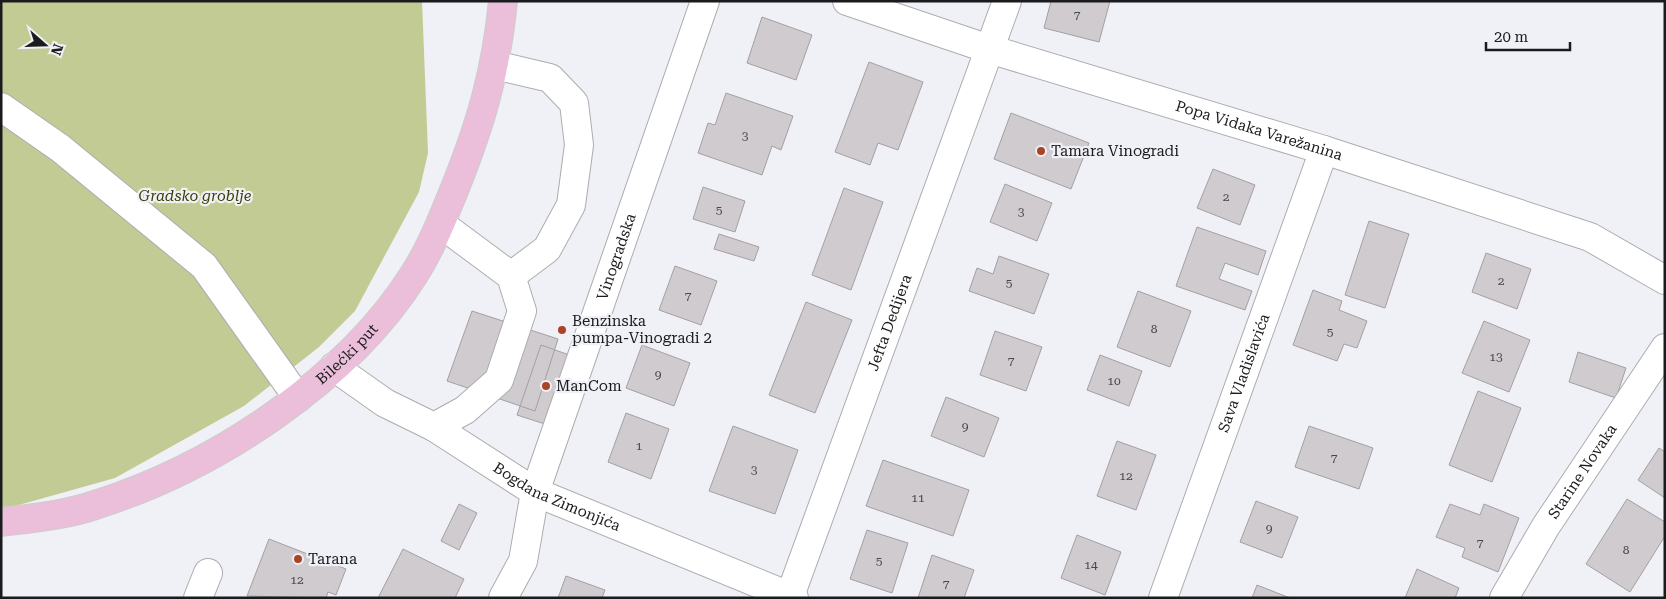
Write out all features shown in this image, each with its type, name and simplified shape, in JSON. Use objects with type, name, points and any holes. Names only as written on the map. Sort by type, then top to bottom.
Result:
[{"type":"main road","name":"Bilećki put","points":[[1,522],[66,513],[98,505],[183,470],[239,438],[298,398],[334,367],[394,301],[414,275],[441,224],[479,127],[495,64],[503,1]]},
{"type":"street","name":"Vinogradska","points":[[503,598],[523,561],[535,492],[705,1]]},
{"type":"street","name":"Popa Vidaka Varežanina","points":[[847,1],[989,49],[1324,150],[1590,237],[1665,280]]},
{"type":"street","name":"Jefta Dedijera","points":[[792,597],[989,49],[1008,1]]},
{"type":"street","points":[[495,64],[550,78],[574,103],[579,145],[571,205],[547,249],[510,276]]},
{"type":"street","points":[[1,107],[60,148],[204,266],[298,398]]},
{"type":"street","name":"Sava Vladislavića","points":[[1163,598],[1324,150]]},
{"type":"street","points":[[434,427],[465,410],[499,380],[522,310],[510,276],[441,224]]},
{"type":"street","name":"Starine Novaka","points":[[1504,598],[1546,526],[1665,348]]},
{"type":"street","name":"Bogdana Zimonjića","points":[[334,367],[385,403],[434,427],[535,492],[792,597]]},
{"type":"street","points":[[198,598],[208,573]]},
{"type":"green space","name":"Gradsko groblje","points":[[1,1],[422,1],[428,153],[419,192],[355,311],[319,347],[244,406],[115,478],[8,508],[1,508]]},
{"type":"building","points":[[1051,1],[1110,1],[1099,42],[1044,28]]},
{"type":"building","points":[[762,17],[812,35],[796,80],[747,63]]},
{"type":"building","points":[[869,62],[923,82],[898,150],[878,143],[870,165],[835,152]]},
{"type":"building","points":[[726,93],[793,116],[781,150],[772,146],[762,175],[698,153],[708,123],[715,125]]},
{"type":"building","name":"Tamara Vinogradi","points":[[1011,113],[1089,143],[1071,189],[994,159]]},
{"type":"building","points":[[1213,169],[1255,185],[1240,225],[1197,208]]},
{"type":"building","points":[[1005,184],[1052,203],[1037,241],[990,222]]},
{"type":"building","points":[[703,187],[745,201],[735,232],[693,219]]},
{"type":"building","points":[[844,188],[883,202],[851,290],[812,275]]},
{"type":"building","points":[[1369,221],[1409,234],[1385,308],[1345,295]]},
{"type":"building","points":[[1197,227],[1266,251],[1258,275],[1225,263],[1219,279],[1252,291],[1245,310],[1176,286]]},
{"type":"building","points":[[719,234],[759,247],[754,261],[714,249]]},
{"type":"building","points":[[1486,253],[1531,269],[1517,309],[1472,292]]},
{"type":"building","points":[[999,256],[1049,274],[1034,314],[969,291],[977,268],[993,274]]},
{"type":"building","points":[[675,266],[717,281],[701,325],[659,310]]},
{"type":"building","points":[[1313,290],[1342,301],[1339,310],[1367,321],[1357,348],[1344,344],[1337,361],[1293,345]]},
{"type":"building","points":[[1138,291],[1191,311],[1170,367],[1117,347]]},
{"type":"building","points":[[806,302],[852,320],[815,413],[769,395]]},
{"type":"building","points":[[472,311],[558,339],[535,411],[447,381]]},
{"type":"building","points":[[1484,321],[1530,340],[1509,392],[1462,373]]},
{"type":"building","points":[[995,331],[1042,347],[1026,391],[980,375]]},
{"type":"building","name":"ManCom","points":[[541,345],[575,357],[551,426],[517,415]]},
{"type":"building","points":[[642,345],[690,363],[674,406],[626,388]]},
{"type":"building","points":[[1578,352],[1626,368],[1616,398],[1569,382]]},
{"type":"building","points":[[1100,355],[1142,371],[1129,406],[1087,390]]},
{"type":"building","points":[[1478,391],[1521,408],[1492,482],[1449,465]]},
{"type":"building","points":[[946,397],[999,418],[984,457],[931,436]]},
{"type":"building","points":[[626,413],[669,429],[651,479],[608,462]]},
{"type":"building","points":[[733,426],[798,450],[775,514],[709,491]]},
{"type":"building","points":[[1309,426],[1373,448],[1359,489],[1295,467]]},
{"type":"building","points":[[1117,441],[1156,455],[1136,510],[1097,496]]},
{"type":"building","points":[[1659,448],[1665,452],[1665,498],[1638,480]]},
{"type":"building","points":[[883,460],[969,490],[953,536],[866,506]]},
{"type":"building","points":[[1627,499],[1665,522],[1665,536],[1630,592],[1586,564]]},
{"type":"building","points":[[1256,501],[1298,517],[1282,558],[1240,542]]},
{"type":"building","points":[[459,504],[477,513],[459,550],[441,541]]},
{"type":"building","points":[[1450,504],[1480,515],[1484,504],[1519,518],[1498,572],[1462,557],[1465,548],[1436,537]]},
{"type":"building","points":[[867,530],[908,543],[892,593],[850,579]]},
{"type":"building","points":[[1077,535],[1121,552],[1105,595],[1061,578]]},
{"type":"building","points":[[269,539],[346,569],[336,595],[328,592],[326,598],[247,596]]},
{"type":"building","points":[[403,549],[464,579],[455,598],[378,598]]},
{"type":"building","points":[[932,555],[974,570],[964,598],[918,598]]},
{"type":"building","points":[[1417,569],[1459,588],[1455,598],[1405,598]]},
{"type":"building","points":[[566,576],[605,590],[602,598],[558,598]]},
{"type":"building","points":[[1257,585],[1290,598],[1252,598]]},
{"type":"place","name":"Tamara Vinogradi","points":[[1041,151]]},
{"type":"place","name":"Benzinska pumpa-Vinogradi 2","points":[[562,330]]},
{"type":"place","name":"ManCom","points":[[546,386]]},
{"type":"place","name":"Tarana","points":[[298,559]]}]
